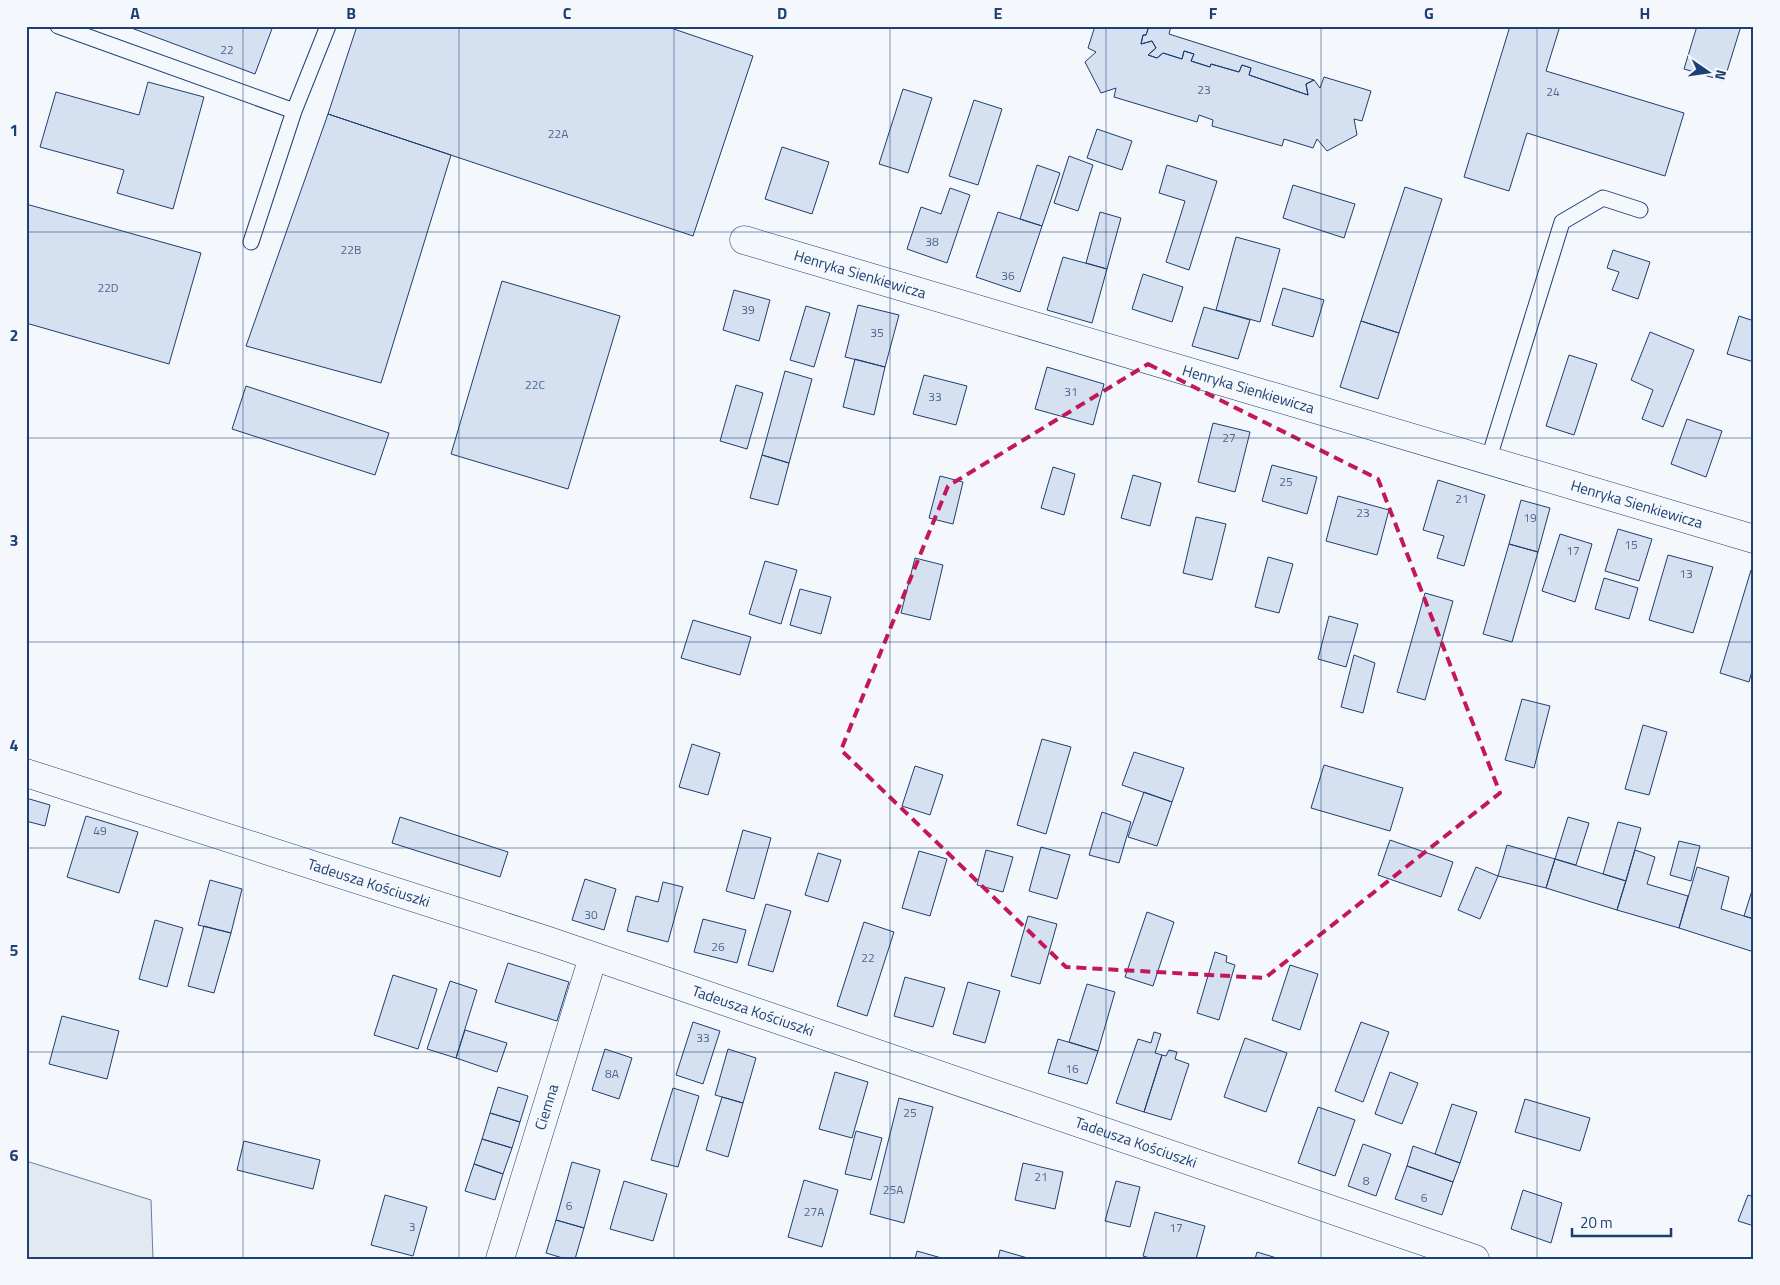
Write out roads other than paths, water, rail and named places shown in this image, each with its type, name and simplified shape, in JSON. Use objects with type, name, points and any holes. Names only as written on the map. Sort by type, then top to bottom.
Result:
[{"type":"street","name":"Henryka Sienkiewicza","points":[[744,240],[1754,539]]},
{"type":"street","name":"Tadeusza Kościuszki","points":[[26,773],[593,956],[1475,1259]]},
{"type":"street","name":"Ciemna","points":[[500,1259],[593,956]]},
{"type":"lane","points":[[58,26],[294,110]]},
{"type":"lane","points":[[251,242],[294,110],[328,26]]},
{"type":"lane","points":[[1488,461],[1562,222],[1603,198],[1640,210]]}]
